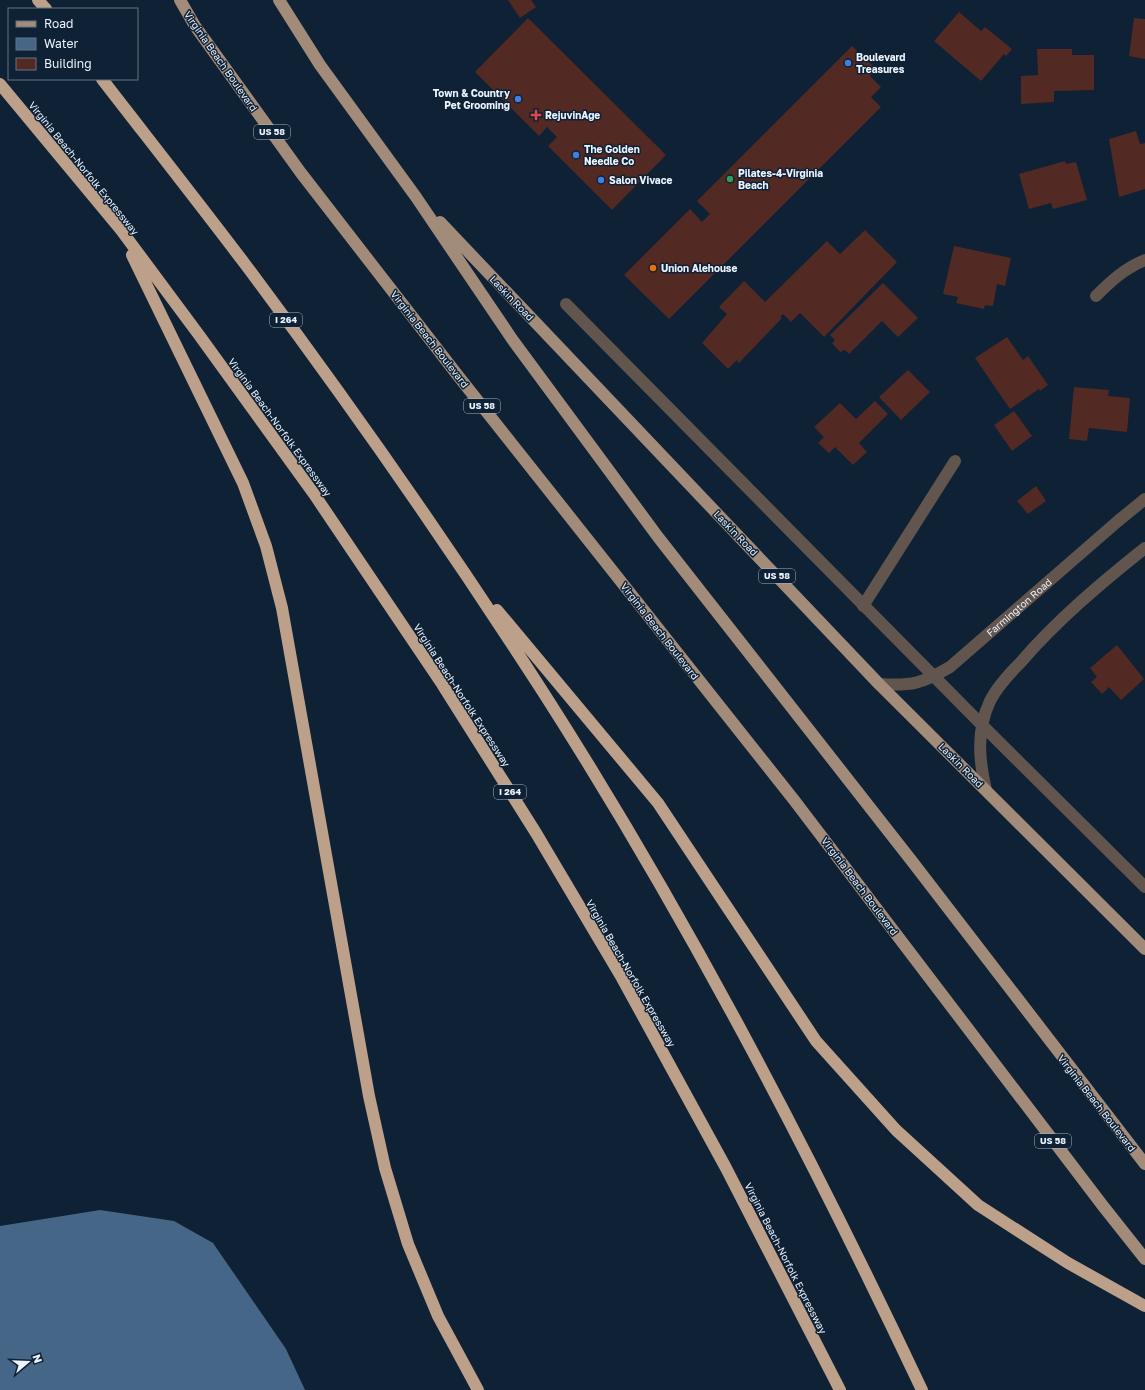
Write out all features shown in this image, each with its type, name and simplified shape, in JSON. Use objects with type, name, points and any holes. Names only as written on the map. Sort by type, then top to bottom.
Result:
[{"type":"highway","points":[[38,0],[45,8]]},
{"type":"highway","name":"I 264","points":[[103,80],[245,264],[369,434],[461,568],[549,701],[625,825],[683,924],[766,1077],[884,1310],[922,1390]]},
{"type":"highway","name":"Virginia Beach-Norfolk Expressway","points":[[0,84],[120,230],[199,335],[314,494],[442,684],[536,833],[625,985],[726,1168],[840,1390]]},
{"type":"highway","points":[[120,230],[243,483],[266,546],[282,608],[369,1096],[385,1168],[408,1244],[438,1316],[478,1390]]},
{"type":"highway","points":[[461,568],[658,803],[816,1041],[896,1130],[978,1205],[1068,1263],[1145,1306]]},
{"type":"main road","name":"Virginia Beach Boulevard","points":[[180,0],[196,26],[306,179],[459,377],[794,800],[1145,1259]]},
{"type":"main road","name":"Virginia Beach Boulevard","points":[[279,0],[320,65],[416,197],[512,339],[658,537],[916,867],[1145,1164]]},
{"type":"main road","name":"Laskin Road","points":[[416,197],[879,684],[1145,949]]},
{"type":"street","points":[[1096,296],[1115,277],[1145,260]]},
{"type":"street","points":[[566,304],[982,726],[1145,887]]},
{"type":"street","points":[[863,606],[955,461]]},
{"type":"street","name":"Farmington Road","points":[[879,684],[901,686],[917,683],[934,677],[950,667],[1145,499]]},
{"type":"street","points":[[986,790],[981,767],[980,748],[982,726],[990,701],[1004,680],[1040,640],[1103,582],[1145,548]]},
{"type":"water","points":[[100,1210],[174,1221],[213,1243],[286,1349],[305,1390],[0,1390],[0,1226]]},
{"type":"building","points":[[508,0],[531,0],[536,7],[520,18]]},
{"type":"building","points":[[959,12],[981,31],[985,27],[1012,49],[1006,56],[1004,54],[981,81],[934,41]]},
{"type":"building","points":[[528,18],[666,155],[612,210],[548,146],[557,137],[547,127],[539,136],[475,72]]},
{"type":"building","points":[[1134,18],[1145,19],[1145,59],[1129,56]]},
{"type":"building","points":[[852,46],[876,69],[870,76],[881,87],[871,97],[881,107],[669,319],[624,275],[690,209],[702,222],[710,214],[697,201]]},
{"type":"building","points":[[1037,49],[1072,49],[1072,55],[1094,55],[1094,90],[1054,91],[1054,102],[1021,104],[1021,76],[1038,75]]},
{"type":"building","points":[[1136,131],[1140,144],[1145,143],[1145,189],[1119,197],[1109,139]]},
{"type":"building","points":[[1065,161],[1066,164],[1076,162],[1087,200],[1053,209],[1051,203],[1029,209],[1019,174]]},
{"type":"building","points":[[865,230],[897,262],[824,337],[800,313],[791,322],[783,314],[780,317],[782,318],[739,363],[737,360],[728,369],[702,343],[727,314],[719,307],[744,281],[765,302],[827,241],[840,254]]},
{"type":"building","points":[[954,246],[1011,258],[1005,286],[997,284],[993,306],[985,305],[984,309],[956,303],[958,297],[943,294]]},
{"type":"building","points":[[883,283],[918,318],[898,337],[882,321],[849,354],[845,350],[840,352],[832,343],[835,340],[830,335]]},
{"type":"building","points":[[1007,337],[1023,360],[1028,356],[1048,385],[1040,391],[1039,389],[1010,409],[975,358]]},
{"type":"building","points":[[908,370],[930,392],[901,420],[879,397]]},
{"type":"building","points":[[1074,387],[1109,390],[1108,396],[1130,398],[1127,432],[1089,428],[1087,441],[1069,439]]},
{"type":"building","points":[[875,401],[888,414],[859,443],[867,452],[853,465],[835,447],[829,453],[818,443],[824,437],[814,427],[840,403],[856,419]]},
{"type":"building","points":[[1014,411],[1032,436],[1012,451],[994,425]]},
{"type":"building","points":[[1036,486],[1046,501],[1028,514],[1017,501]]},
{"type":"building","points":[[1117,645],[1144,679],[1121,700],[1109,687],[1102,694],[1091,682],[1097,677],[1090,668]]},
{"type":"place","name":"Boulevard Treasures","points":[[848,63]]},
{"type":"place","name":"Town & Country Pet Grooming","points":[[518,99]]},
{"type":"place","name":"RejuvinAge","points":[[536,115]]},
{"type":"place","name":"The Golden Needle Co","points":[[576,155]]},
{"type":"place","name":"Pilates-4-Virginia Beach","points":[[730,179]]},
{"type":"place","name":"Salon Vivace","points":[[601,180]]},
{"type":"place","name":"Union Alehouse","points":[[653,268]]}]
